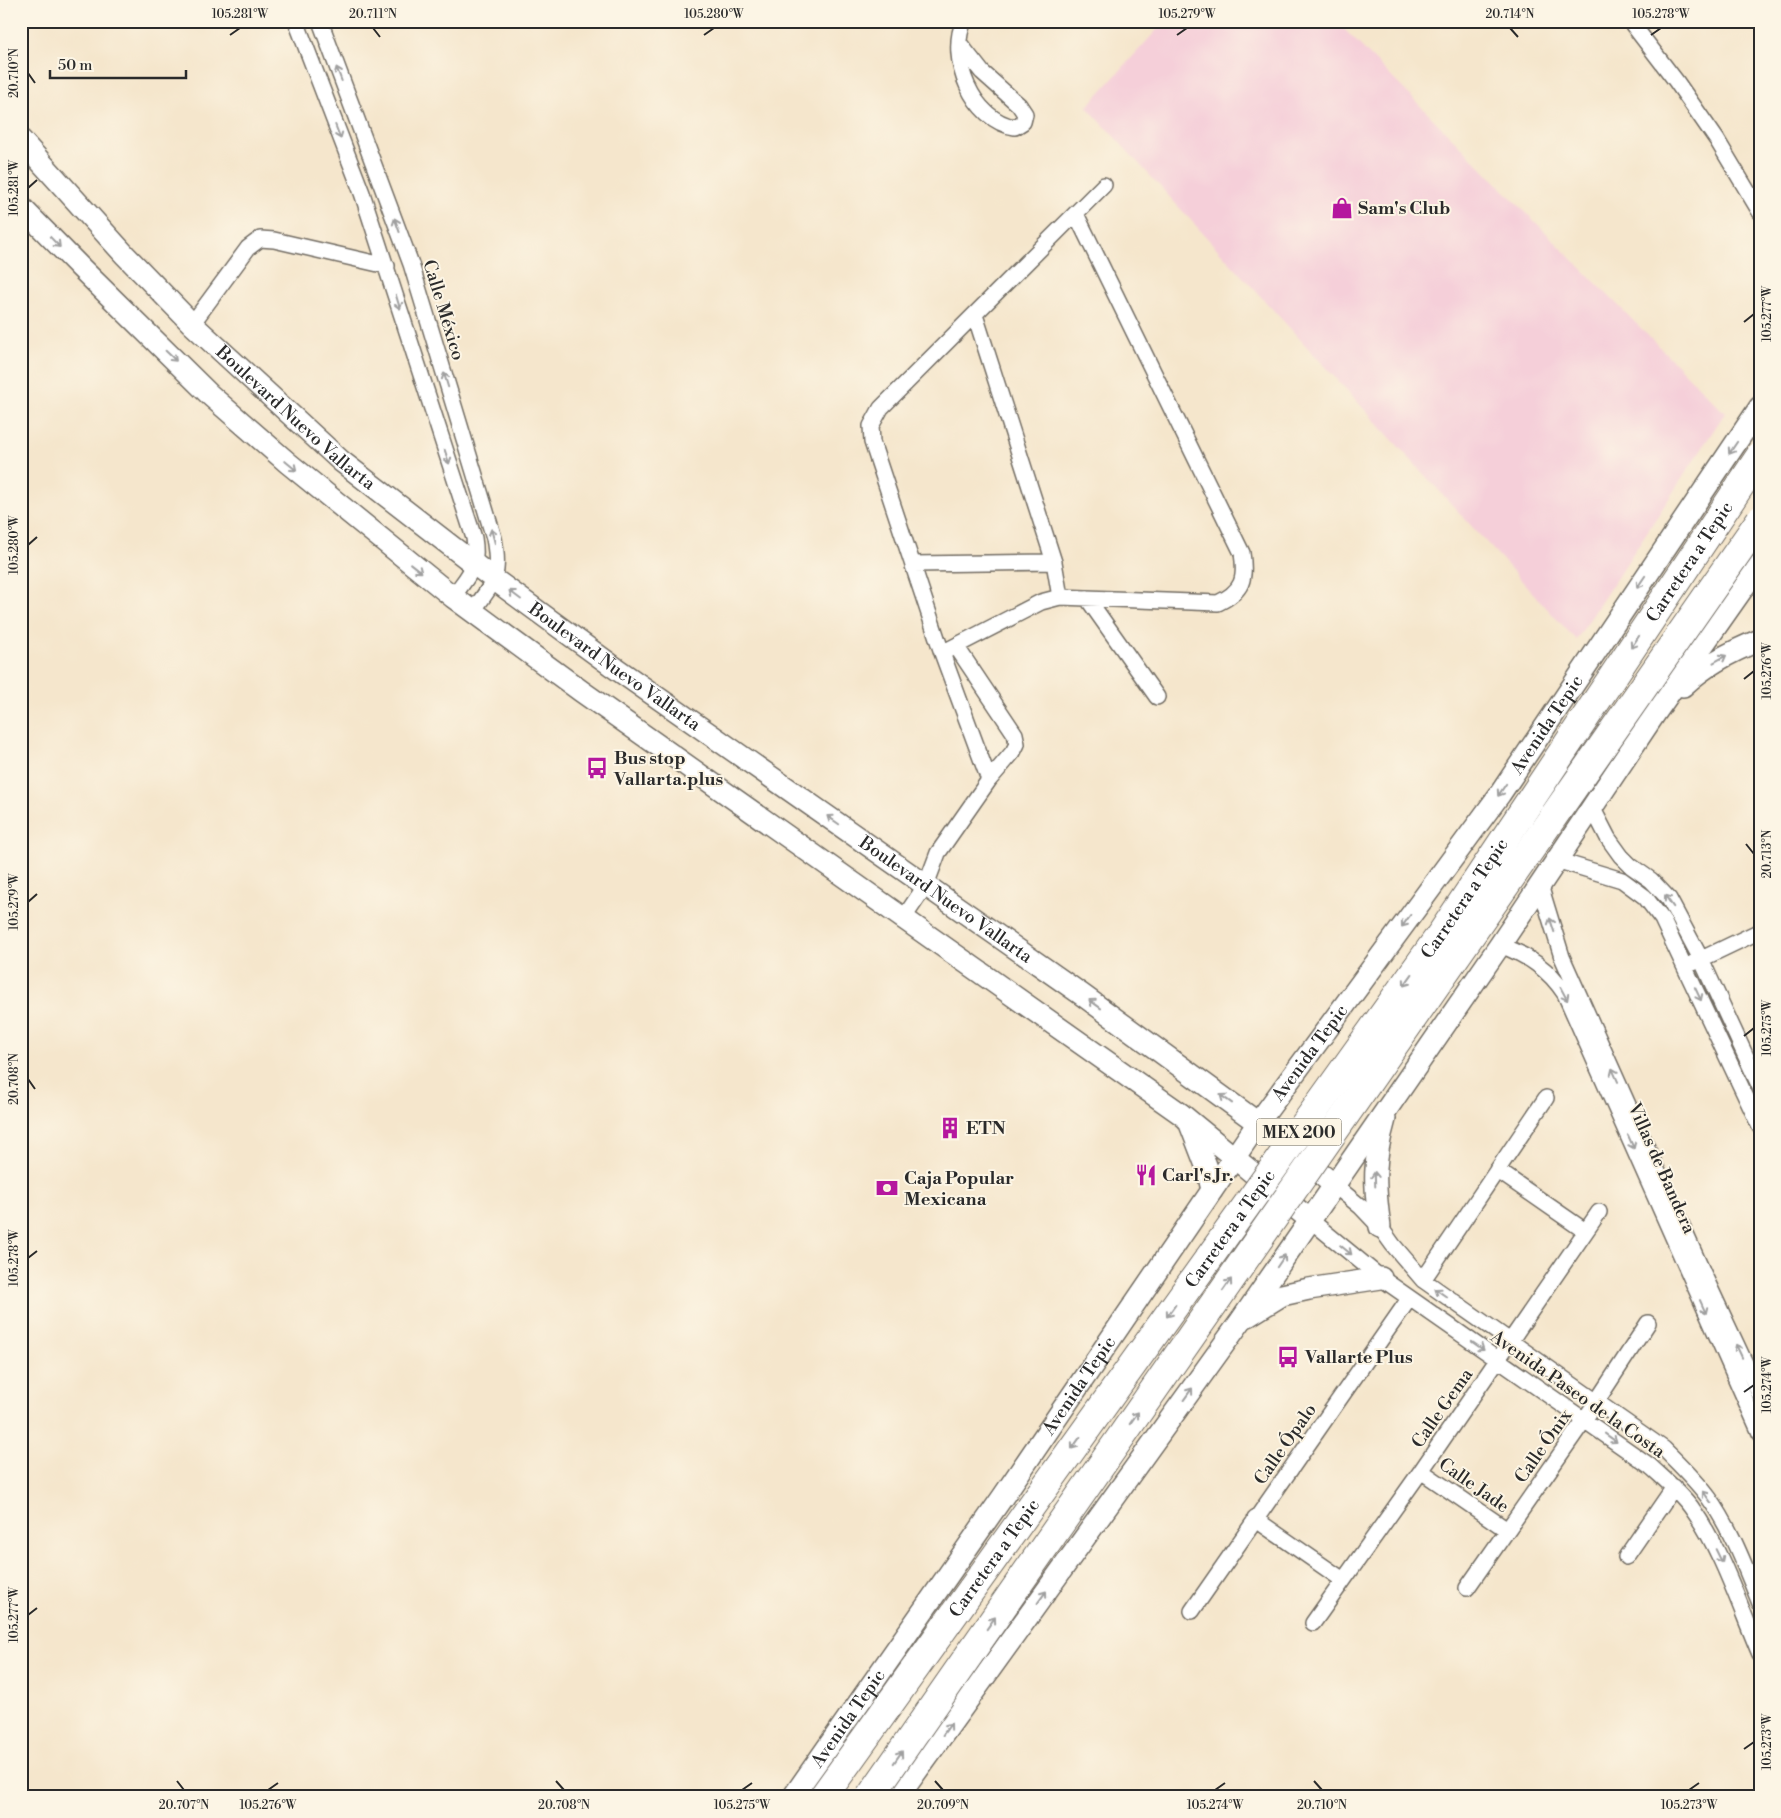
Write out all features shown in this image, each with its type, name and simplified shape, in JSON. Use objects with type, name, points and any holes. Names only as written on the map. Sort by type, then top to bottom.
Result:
[{"type":"highway","name":"Carretera a Tepic","points":[[823,1797],[1441,934],[1760,456]]},
{"type":"highway","name":"Carretera a Tepic","points":[[870,1797],[1760,520]]},
{"type":"main road","name":"Boulevard Nuevo Vallarta","points":[[21,140],[125,255],[192,324],[342,461],[475,565],[611,666],[1081,994],[1258,1123],[1333,1184]]},
{"type":"main road","name":"Boulevard Nuevo Vallarta","points":[[21,207],[210,395],[288,464],[472,612],[903,920],[1188,1119],[1309,1219]]},
{"type":"main road","name":"Avenida Tepic","points":[[793,1797],[947,1578],[1258,1123],[1500,794],[1760,407]]},
{"type":"main road","points":[[898,1797],[1240,1322],[1333,1184],[1540,886],[1656,712],[1760,564]]},
{"type":"main road","points":[[1656,712],[1685,683],[1710,664],[1760,640]]},
{"type":"main road","points":[[1380,1227],[1375,1170],[1378,1144],[1390,1104]]},
{"type":"main road","points":[[1188,1119],[1200,1145],[1212,1190]]},
{"type":"main road","points":[[1240,1322],[1282,1295],[1380,1278]]},
{"type":"street","points":[[296,21],[362,193],[474,538],[476,551],[475,565],[453,597]]},
{"type":"street","name":"Calle México","points":[[320,21],[411,264],[494,538],[498,557],[495,580],[472,612]]},
{"type":"street","points":[[960,44],[982,72],[1019,105],[1025,114],[1023,122],[1015,127],[1006,126],[988,114],[970,91],[961,70],[960,44],[964,21]]},
{"type":"street","points":[[1630,21],[1676,81],[1717,140],[1760,212]]},
{"type":"street","points":[[989,780],[949,649],[913,564],[872,442],[871,426],[881,408],[1104,185]]},
{"type":"street","points":[[949,649],[1041,602],[1060,596],[1218,603],[1232,596],[1242,584],[1245,569],[1242,553],[1076,214]]},
{"type":"street","points":[[192,324],[248,248],[260,239],[274,240],[387,266]]},
{"type":"street","points":[[975,315],[1054,562],[1060,596]]},
{"type":"street","points":[[913,564],[1054,562]]},
{"type":"street","points":[[1087,598],[1157,697]]},
{"type":"street","points":[[903,920],[926,885],[938,853],[989,780],[1013,752],[1017,744],[1015,734],[949,649]]},
{"type":"street","points":[[1592,807],[1608,838],[1631,866],[1651,880],[1669,898],[1755,1064],[1760,1087]]},
{"type":"street","points":[[1556,860],[1622,880],[1645,897],[1662,919],[1760,1127]]},
{"type":"street","points":[[1622,880],[1631,866]]},
{"type":"street","name":"Villas de Bandera","points":[[1540,886],[1562,957],[1698,1278],[1760,1433]]},
{"type":"street","points":[[1685,967],[1760,931]]},
{"type":"street","name":"Villas de Bandera","points":[[1500,944],[1546,969],[1558,982],[1565,994],[1698,1278],[1760,1395]]},
{"type":"street","points":[[1546,969],[1562,957]]},
{"type":"street","points":[[1734,1073],[1755,1064]]},
{"type":"street","points":[[1423,1280],[1546,1098]]},
{"type":"street","points":[[1497,1170],[1585,1231]]},
{"type":"street","name":"Avenida Paseo de la Costa","points":[[1333,1184],[1362,1208],[1380,1227],[1423,1280],[1510,1342],[1597,1400],[1664,1449],[1694,1478],[1731,1535],[1760,1603]]},
{"type":"street","name":"Calle Gema","points":[[1313,1623],[1421,1471],[1599,1212]]},
{"type":"street","name":"Avenida Paseo de la Costa","points":[[1309,1219],[1380,1278],[1585,1419],[1650,1466],[1674,1487],[1706,1529],[1760,1654]]},
{"type":"street","name":"Calle Ópalo","points":[[1192,1611],[1409,1299]]},
{"type":"street","name":"Calle Ónix","points":[[1467,1588],[1585,1419],[1648,1323]]},
{"type":"street","name":"Calle Jade","points":[[1421,1471],[1507,1530]]},
{"type":"street","points":[[1626,1557],[1674,1487]]},
{"type":"street","points":[[1255,1518],[1343,1580]]},
{"type":"shaded area","points":[[1165,21],[1336,21],[1725,413],[1576,640],[1087,107]]},
{"type":"place","name":"Sam's Club","points":[[1342,208]]},
{"type":"place","name":"Bus stop Vallarta.plus","points":[[597,768]]},
{"type":"place","name":"ETN","points":[[950,1128]]},
{"type":"place","name":"Carl's Jr.","points":[[1146,1175]]},
{"type":"place","name":"Caja Popular Mexicana","points":[[887,1188]]},
{"type":"place","name":"Vallarte Plus","points":[[1288,1357]]}]
